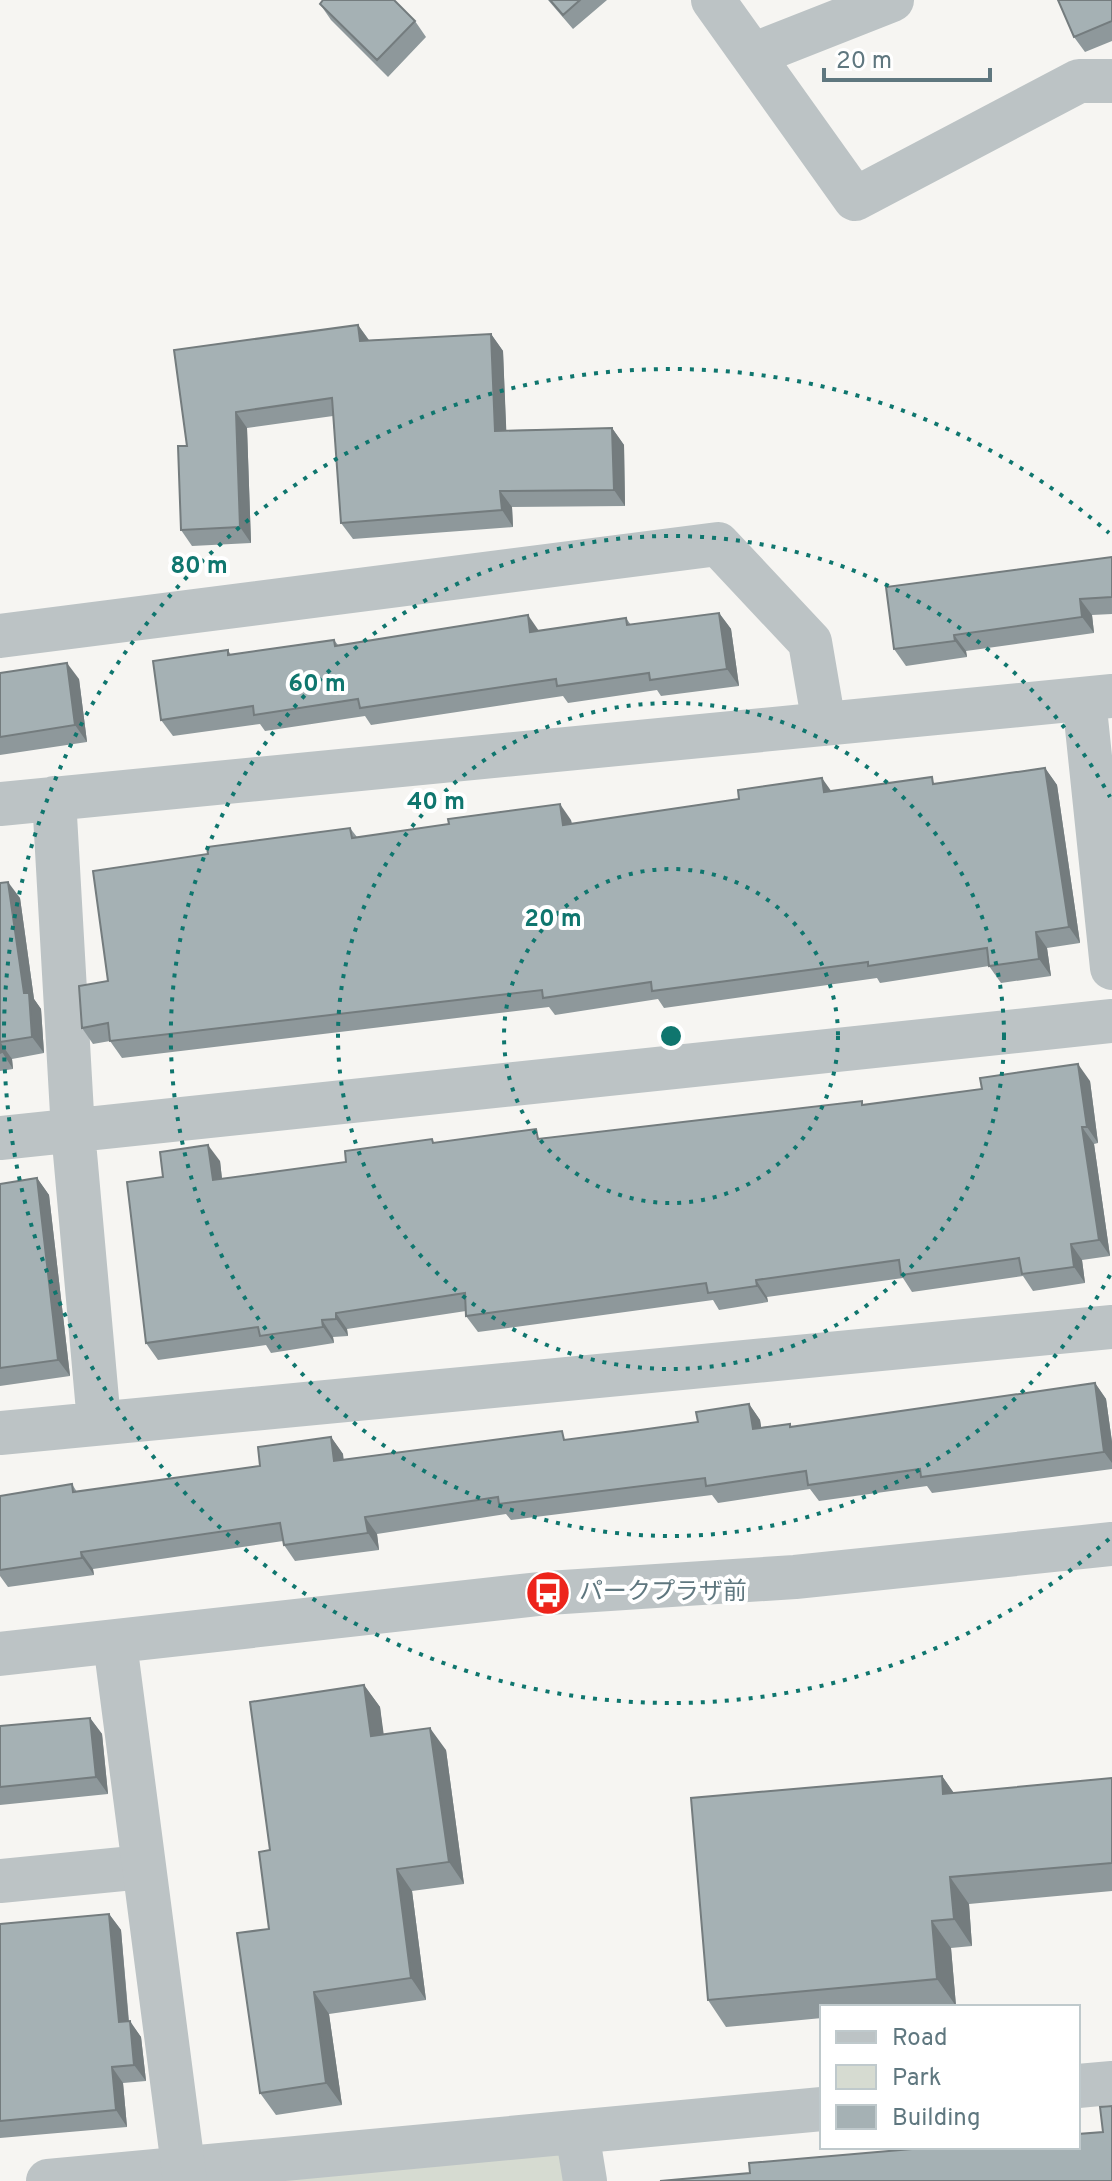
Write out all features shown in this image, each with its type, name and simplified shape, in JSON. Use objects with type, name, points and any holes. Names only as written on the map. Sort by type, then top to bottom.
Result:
[{"type":"street","points":[[713,0],[755,54],[855,199],[1079,81],[1112,81]]},
{"type":"street","points":[[755,54],[892,0]]},
{"type":"street","points":[[0,636],[718,544],[810,642],[824,724]]},
{"type":"street","points":[[0,804],[1098,697],[1112,968]]},
{"type":"street","points":[[54,798],[73,1131],[99,1422]]},
{"type":"street","points":[[0,1138],[1112,1021]]},
{"type":"street","points":[[0,1433],[1112,1327]]},
{"type":"street","points":[[0,1654],[548,1593],[795,1577],[1112,1544]]},
{"type":"street","points":[[115,1643],[184,2175]]},
{"type":"street","points":[[0,1881],[143,1867]]},
{"type":"street","points":[[1080,2086],[1112,2083]]},
{"type":"street","points":[[48,2181],[184,2175],[820,2109]]},
{"type":"street","points":[[577,2132],[585,2181]]},
{"type":"green space","points":[[577,2132],[585,2181],[185,2181]]},
{"type":"building","points":[[323,0],[394,0],[415,21],[377,60],[320,4]]},
{"type":"building","points":[[550,0],[580,0],[563,15]]},
{"type":"building","points":[[1058,0],[1112,0],[1112,21],[1074,37]]},
{"type":"building","points":[[358,325],[360,341],[491,334],[495,431],[612,428],[614,490],[500,491],[502,510],[341,523],[332,398],[236,412],[240,527],[181,530],[178,446],[187,446],[174,350]]},
{"type":"building","points":[[1112,557],[1112,597],[1080,599],[1082,617],[954,635],[955,641],[894,649],[886,587]]},
{"type":"building","points":[[719,613],[727,669],[650,680],[649,673],[557,686],[556,679],[360,708],[358,699],[254,715],[253,706],[161,720],[153,661],[228,650],[228,655],[334,640],[335,646],[528,615],[530,632],[626,618],[627,625]]},
{"type":"building","points":[[67,663],[75,725],[0,737],[0,673]]},
{"type":"building","points":[[1045,768],[1069,927],[1036,932],[1039,959],[989,966],[987,948],[868,966],[868,962],[652,991],[651,982],[543,998],[542,990],[110,1041],[108,1023],[82,1028],[79,986],[108,981],[93,871],[208,854],[207,847],[350,828],[352,838],[449,824],[448,819],[560,804],[563,825],[739,799],[738,790],[822,778],[824,792],[932,777],[933,784]]},
{"type":"building","points":[[8,882],[24,993],[29,993],[32,1037],[0,1042],[0,883]]},
{"type":"building","points":[[1078,1064],[1087,1127],[1082,1127],[1099,1240],[1071,1244],[1074,1267],[1022,1274],[1019,1258],[901,1275],[899,1260],[756,1280],[757,1286],[708,1293],[706,1283],[466,1316],[465,1293],[336,1313],[336,1319],[322,1320],[323,1327],[260,1336],[258,1327],[146,1343],[127,1182],[163,1177],[160,1152],[208,1145],[213,1180],[346,1162],[345,1151],[432,1139],[433,1143],[536,1129],[538,1139],[862,1101],[862,1105],[982,1089],[980,1078]]},
{"type":"building","points":[[37,1178],[58,1360],[0,1368],[0,1184]]},
{"type":"building","points":[[1095,1383],[1104,1452],[921,1477],[920,1469],[808,1485],[806,1471],[706,1486],[705,1478],[499,1504],[498,1497],[365,1517],[368,1533],[284,1545],[280,1523],[81,1552],[82,1558],[0,1570],[0,1496],[72,1484],[73,1492],[260,1466],[258,1447],[331,1437],[334,1461],[562,1431],[564,1440],[633,1431],[698,1422],[696,1412],[749,1404],[753,1429],[790,1424],[790,1427]]},
{"type":"building","points":[[364,1685],[371,1736],[430,1728],[449,1862],[397,1869],[411,1978],[314,1992],[326,2083],[260,2093],[237,1933],[269,1929],[259,1852],[270,1850],[250,1702]]},
{"type":"building","points":[[90,1718],[96,1777],[0,1787],[0,1726]]},
{"type":"building","points":[[942,1776],[943,1794],[1112,1778],[1112,1863],[950,1877],[954,1919],[932,1921],[937,1979],[708,2000],[691,1798]]},
{"type":"building","points":[[109,1914],[119,2022],[130,2021],[134,2065],[112,2067],[116,2110],[0,2121],[0,1924]]},
{"type":"building","points":[[1112,2106],[1112,2181],[660,2181],[750,2173],[749,2163],[912,2149],[1080,2149],[1080,2134],[1103,2132],[1100,2107]]},
{"type":"place","name":"パークプラザ前","points":[[548,1593]]}]
